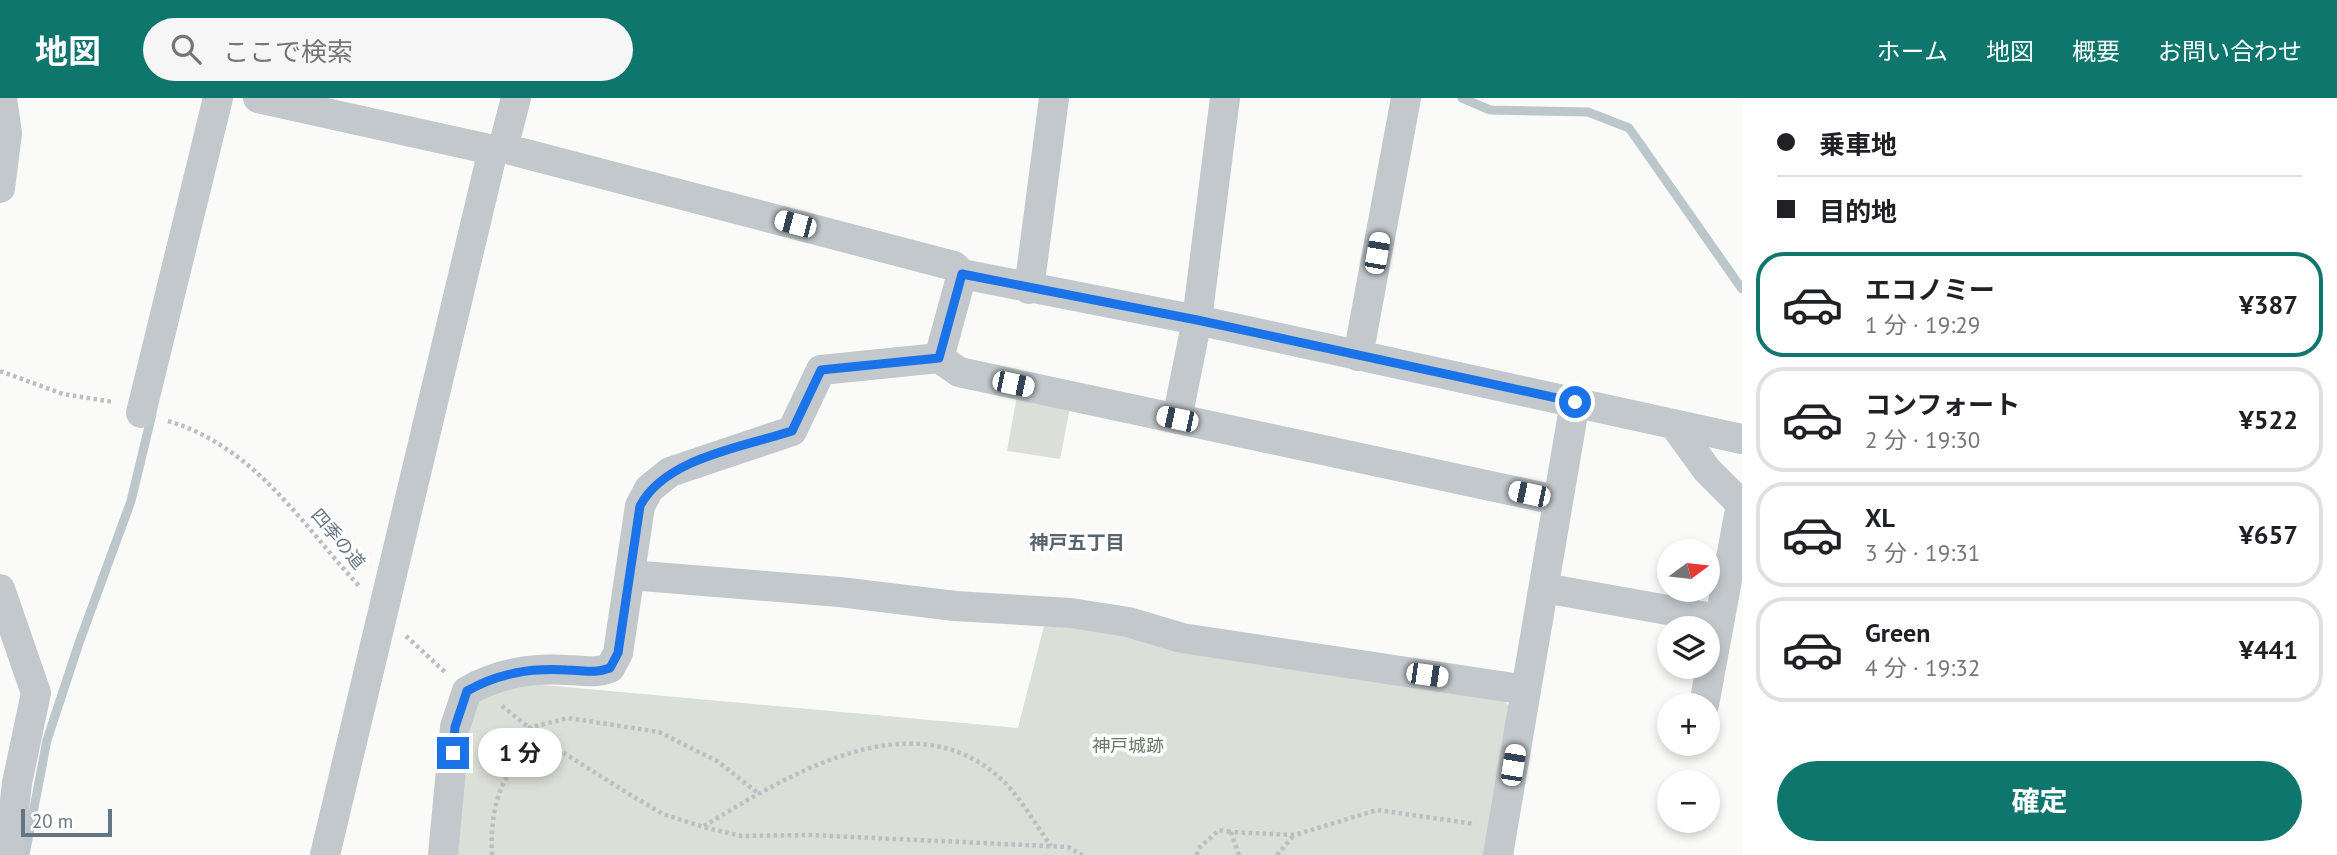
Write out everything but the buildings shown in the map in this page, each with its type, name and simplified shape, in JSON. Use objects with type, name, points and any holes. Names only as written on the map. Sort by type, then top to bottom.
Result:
[{"type":"street","points":[[0,188],[7,133],[2,98]]},
{"type":"street","points":[[141,413],[219,98]]},
{"type":"street","points":[[258,98],[498,149],[954,266],[962,274],[1197,320],[1742,439]]},
{"type":"street","points":[[325,855],[381,611],[498,149],[516,98]]},
{"type":"street","points":[[1029,289],[1054,98]]},
{"type":"street","points":[[1177,419],[1197,320],[1225,98]]},
{"type":"street","points":[[1358,356],[1406,98]]},
{"type":"street","points":[[939,358],[962,274]]},
{"type":"street","points":[[443,855],[455,727],[467,691],[509,671],[566,670],[595,673],[610,668],[618,653],[640,506],[649,489],[670,472],[792,431],[821,370],[939,358],[959,372],[1556,500]]},
{"type":"street","points":[[1498,855],[1544,588],[1556,500],[1575,402]]},
{"type":"street","points":[[1675,426],[1707,470],[1741,504],[1719,616]]},
{"type":"street","points":[[630,575],[840,592],[955,606],[1071,613],[1128,622],[1182,638],[1526,690]]},
{"type":"street","points":[[1544,588],[1701,616]]},
{"type":"street","points":[[0,589],[36,694],[17,783],[9,855]]},
{"type":"path","points":[[0,372],[63,394],[110,401],[141,413]]},
{"type":"path","name":"四季の道","points":[[174,423],[227,449],[260,472],[381,611],[412,643],[467,691]]},
{"type":"path","points":[[467,691],[493,695],[509,714],[551,745],[663,814],[703,827],[741,836],[810,835],[1068,847],[1082,855]]},
{"type":"path","points":[[528,728],[568,718],[659,732],[717,761],[758,793]]},
{"type":"path","points":[[703,827],[758,793],[805,769],[890,742],[962,752],[1001,779],[1051,846]]},
{"type":"path","points":[[492,855],[494,813],[498,795],[525,755],[551,745]]},
{"type":"path","points":[[1197,855],[1198,849],[1219,830],[1295,835],[1377,810],[1479,824],[1505,816]]},
{"type":"path","points":[[1231,832],[1239,855]]},
{"type":"path","points":[[1277,855],[1295,835]]},
{"type":"green space","points":[[1017,396],[1070,408],[1060,459],[1007,451]]},
{"type":"green space","name":"神戸城跡","points":[[1046,618],[1497,693],[1512,709],[1487,855],[452,855],[474,701],[500,681],[1018,728]]},
{"type":"waterway","points":[[1462,98],[1490,110],[1588,112],[1629,128],[1742,289]]},
{"type":"waterway","points":[[25,855],[47,740],[131,501],[152,414]]},
{"type":"district","name":"神戸五丁目","points":[[1077,542]]},
{"type":"route","points":[[453,753],[455,727],[467,691],[486,680],[509,671],[566,670],[595,673],[610,668],[618,653],[640,506],[649,489],[670,472],[792,431],[821,370],[939,358],[962,274],[1197,320],[1575,402]]}]
